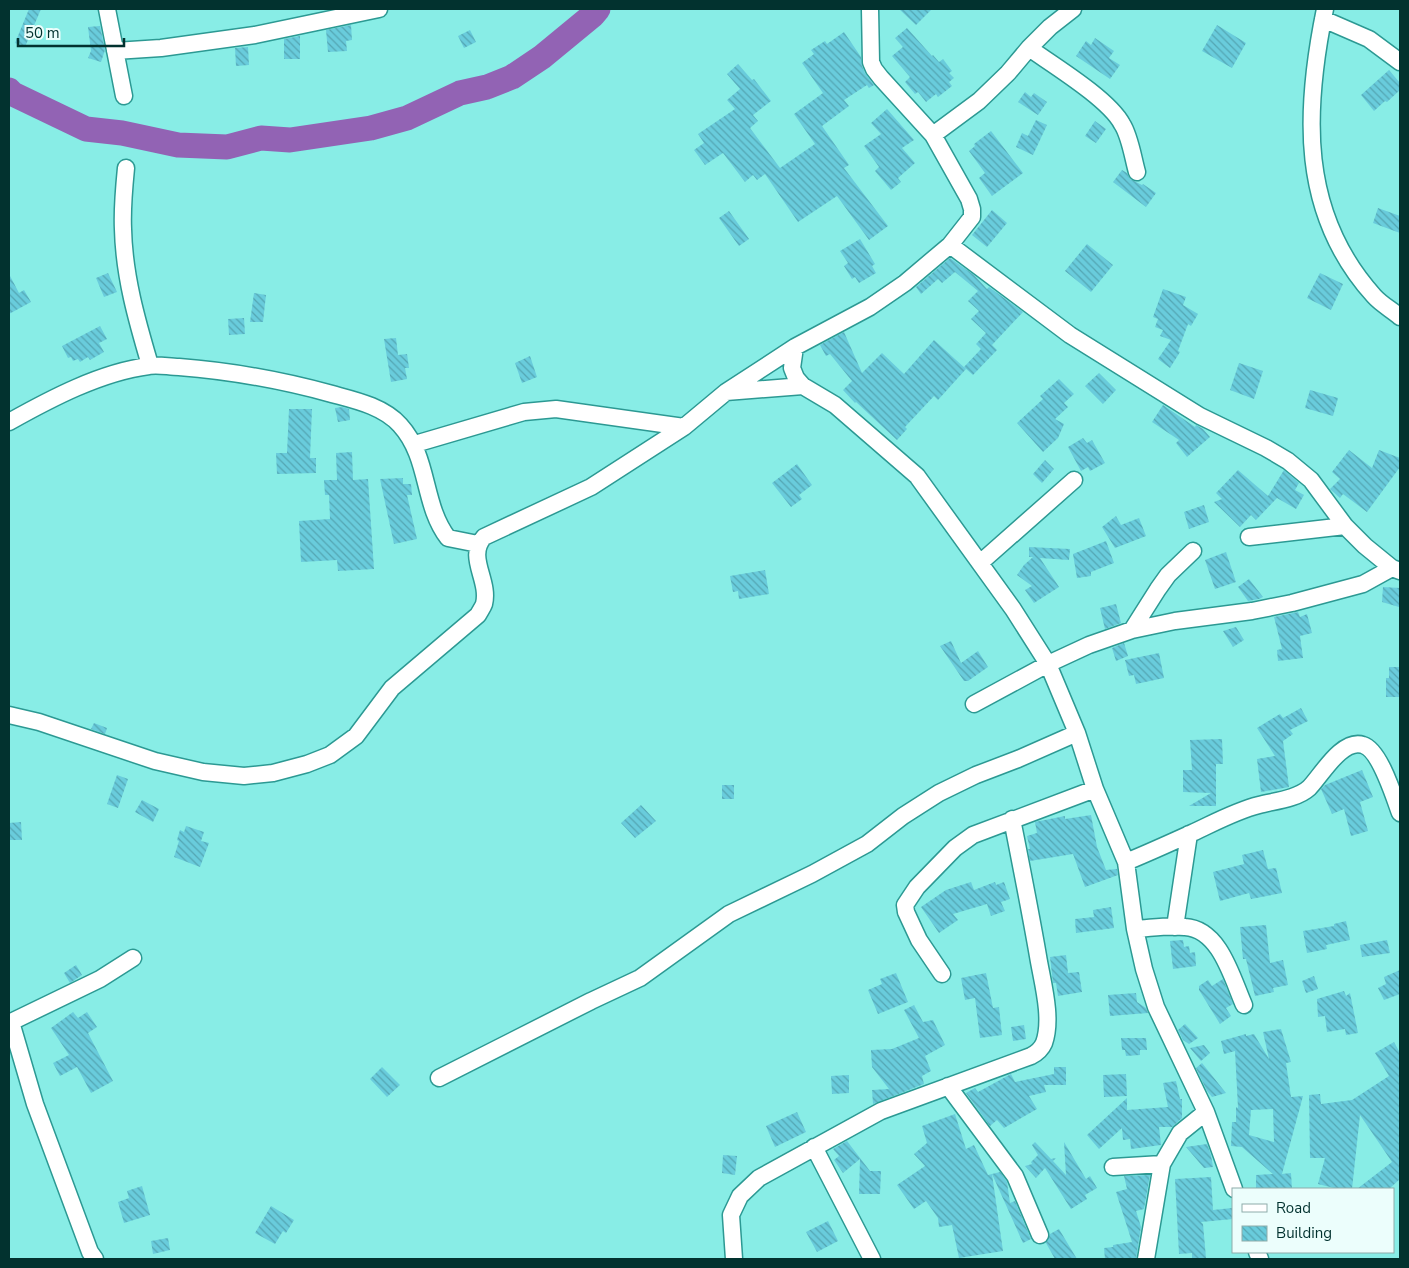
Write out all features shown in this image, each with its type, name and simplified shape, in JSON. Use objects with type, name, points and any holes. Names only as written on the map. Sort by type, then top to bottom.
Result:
[{"type":"street","points":[[107,9],[124,96]]},
{"type":"street","points":[[115,51],[161,48],[255,35],[379,9]]},
{"type":"street","points":[[9,715],[39,722],[155,761],[203,772],[244,776],[273,773],[307,764],[330,755],[356,736],[392,688],[478,615],[484,604],[485,589],[477,554],[478,544],[484,537],[591,487],[684,427],[726,392],[795,347],[870,307],[905,283],[950,245],[968,224],[972,216],[969,199],[933,135],[874,69],[871,62],[870,9]]},
{"type":"street","points":[[933,135],[979,100],[1008,73],[1029,48],[1073,9]]},
{"type":"street","points":[[1400,62],[1369,39],[1324,14],[1313,88],[1311,128],[1316,184],[1329,222],[1346,258],[1375,297],[1400,317]]},
{"type":"street","points":[[1029,48],[1082,86],[1114,113],[1123,124],[1137,172]]},
{"type":"street","points":[[126,168],[123,230],[126,266],[136,316],[150,365]]},
{"type":"street","points":[[950,245],[1070,335],[1200,416],[1266,448],[1288,461],[1311,480],[1345,526],[1396,569],[1363,584],[1292,603],[1252,611],[1175,621],[1132,630],[1089,645],[1048,664],[974,704]]},
{"type":"street","points":[[795,347],[792,368],[803,386],[835,405],[917,476],[1013,609],[1048,664],[1077,733],[1095,789],[1126,862],[1135,929],[1144,969],[1156,1007],[1206,1112],[1234,1188]]},
{"type":"street","points":[[9,422],[40,404],[82,386],[119,372],[150,365],[202,369],[302,386],[364,403],[399,423],[415,444],[426,476],[434,515],[441,528],[448,538],[460,542],[478,544]]},
{"type":"street","points":[[726,392],[803,386]]},
{"type":"street","points":[[415,444],[524,412],[541,409],[556,409],[684,427]]},
{"type":"street","points":[[980,563],[1074,480]]},
{"type":"street","points":[[1249,537],[1345,526]]},
{"type":"street","points":[[1132,630],[1158,588],[1192,551]]},
{"type":"street","points":[[439,1078],[574,1009],[640,978],[729,914],[812,874],[867,844],[902,816],[939,793],[976,775],[1077,733]]},
{"type":"street","points":[[1126,862],[1252,806],[1296,796],[1307,789],[1330,761],[1351,745],[1361,744],[1369,747],[1390,785],[1400,813]]},
{"type":"street","points":[[942,974],[912,928],[906,912],[905,905],[917,888],[954,848],[973,835],[1095,789]]},
{"type":"street","points":[[734,1259],[731,1215],[740,1196],[759,1178],[881,1112],[1031,1056],[1041,1049],[1044,1042],[1047,1020],[1044,989],[1012,820]]},
{"type":"street","points":[[1175,927],[1189,834]]},
{"type":"street","points":[[1135,929],[1187,927],[1207,934],[1216,943],[1244,1005]]},
{"type":"street","points":[[95,1259],[90,1252],[58,1169],[35,1104],[10,1022],[100,979],[133,958]]},
{"type":"street","points":[[948,1086],[1015,1176],[1029,1204],[1040,1234]]},
{"type":"street","points":[[1146,1259],[1162,1164],[1180,1133],[1206,1112]]},
{"type":"street","points":[[814,1147],[872,1259]]},
{"type":"street","points":[[1114,1167],[1162,1164]]},
{"type":"building","points":[[29,9],[41,9],[25,47],[15,43]]},
{"type":"building","points":[[899,9],[932,9],[916,25]]},
{"type":"building","points":[[351,25],[352,40],[346,41],[347,51],[328,52],[326,30]]},
{"type":"building","points":[[1217,25],[1246,43],[1232,68],[1202,51]]},
{"type":"building","points":[[100,26],[105,50],[101,62],[88,58],[91,51],[88,27]]},
{"type":"building","points":[[907,28],[932,56],[939,62],[943,59],[952,71],[949,73],[954,78],[949,82],[952,86],[938,97],[936,94],[926,102],[918,92],[915,94],[905,82],[910,77],[892,56],[903,47],[895,38]]},
{"type":"building","points":[[470,30],[476,42],[464,48],[458,36]]},
{"type":"building","points":[[844,32],[861,57],[865,73],[874,85],[869,88],[867,85],[844,100],[849,106],[822,126],[849,165],[844,168],[888,226],[869,240],[837,196],[798,222],[765,174],[757,180],[753,175],[745,182],[723,153],[705,165],[694,150],[704,143],[698,134],[735,109],[727,100],[740,89],[727,74],[738,64],[752,80],[754,79],[771,101],[753,115],[758,121],[750,128],[780,168],[815,144],[794,114],[823,93],[802,63],[814,54],[811,50],[825,41],[827,44]]},
{"type":"building","points":[[300,36],[300,59],[284,59],[284,39]]},
{"type":"building","points":[[1095,38],[1114,51],[1109,58],[1120,65],[1110,79],[1076,56],[1086,41],[1091,45]]},
{"type":"building","points":[[248,47],[249,65],[236,66],[235,48]]},
{"type":"building","points":[[1389,70],[1400,83],[1400,90],[1374,111],[1361,95]]},
{"type":"building","points":[[1025,92],[1031,97],[1034,93],[1047,102],[1038,115],[1018,102]]},
{"type":"building","points":[[887,109],[914,140],[902,148],[915,163],[898,178],[901,182],[891,190],[875,171],[879,167],[864,146],[881,134],[871,123]]},
{"type":"building","points":[[1036,120],[1047,125],[1033,155],[1016,147],[1022,133],[1028,136]]},
{"type":"building","points":[[1095,121],[1106,129],[1096,143],[1085,136]]},
{"type":"building","points":[[991,131],[1023,173],[992,196],[979,178],[985,173],[969,151],[975,146],[974,144]]},
{"type":"building","points":[[1122,170],[1127,173],[1130,179],[1143,184],[1156,193],[1146,207],[1113,182]]},
{"type":"building","points":[[1378,208],[1400,216],[1400,233],[1373,223]]},
{"type":"building","points":[[992,210],[1007,223],[987,247],[972,235]]},
{"type":"building","points":[[729,211],[749,239],[739,246],[719,218]]},
{"type":"building","points":[[860,239],[875,264],[872,266],[876,273],[859,283],[855,277],[852,279],[844,266],[848,263],[840,251]]},
{"type":"building","points":[[1087,244],[1113,265],[1091,292],[1065,271]]},
{"type":"building","points":[[950,258],[974,275],[987,289],[989,287],[1023,312],[992,345],[997,350],[973,375],[964,367],[981,349],[976,344],[986,333],[971,319],[979,311],[968,301],[978,291],[955,272],[942,283],[938,279],[921,294],[916,287]]},
{"type":"building","points":[[108,273],[117,292],[104,297],[96,278]]},
{"type":"building","points":[[1320,273],[1343,284],[1331,310],[1307,298]]},
{"type":"building","points":[[9,274],[19,293],[24,290],[31,302],[9,314]]},
{"type":"building","points":[[1163,289],[1186,297],[1183,305],[1198,314],[1191,326],[1188,324],[1178,351],[1180,352],[1170,368],[1158,359],[1171,340],[1160,336],[1163,330],[1155,327],[1158,319],[1153,317]]},
{"type":"building","points":[[254,293],[266,295],[263,322],[250,322]]},
{"type":"building","points":[[244,318],[245,334],[229,335],[228,319]]},
{"type":"building","points":[[100,326],[107,339],[99,343],[104,352],[90,360],[88,357],[80,362],[78,359],[73,361],[71,357],[68,358],[62,346]]},
{"type":"building","points":[[844,332],[862,373],[882,353],[904,374],[934,340],[966,369],[938,400],[934,396],[905,427],[907,429],[897,440],[843,390],[852,381],[830,354],[826,356],[820,345]]},
{"type":"building","points":[[396,338],[398,355],[407,354],[409,368],[405,368],[407,379],[391,382],[384,339]]},
{"type":"building","points":[[530,356],[537,377],[522,383],[515,363]]},
{"type":"building","points":[[1239,363],[1263,371],[1254,399],[1230,390]]},
{"type":"building","points":[[1099,373],[1116,390],[1103,404],[1085,386]]},
{"type":"building","points":[[1059,379],[1074,394],[1064,403],[1068,407],[1055,419],[1064,424],[1058,438],[1043,452],[1017,423],[1043,399],[1040,396]]},
{"type":"building","points":[[1310,390],[1338,398],[1333,416],[1305,408]]},
{"type":"building","points":[[1163,405],[1195,427],[1196,425],[1203,429],[1210,437],[1187,457],[1176,443],[1179,440],[1152,422]]},
{"type":"building","points":[[335,408],[349,409],[350,420],[338,422]]},
{"type":"building","points":[[289,409],[312,409],[310,458],[316,458],[316,473],[277,474],[276,453],[287,453]]},
{"type":"building","points":[[1083,438],[1087,443],[1092,440],[1105,463],[1090,471],[1088,467],[1081,471],[1068,447]]},
{"type":"building","points":[[1349,450],[1372,468],[1379,450],[1400,458],[1400,467],[1367,512],[1343,494],[1340,498],[1330,489],[1340,479],[1332,472]]},
{"type":"building","points":[[352,452],[353,480],[368,479],[374,569],[338,571],[337,560],[301,562],[299,521],[330,519],[329,495],[325,495],[324,480],[337,480],[336,453]]},
{"type":"building","points":[[1045,460],[1054,469],[1042,483],[1033,474]]},
{"type":"building","points":[[797,464],[812,485],[799,495],[802,499],[791,507],[772,483]]},
{"type":"building","points":[[1238,470],[1268,496],[1284,470],[1299,483],[1295,490],[1304,495],[1296,509],[1277,498],[1256,520],[1251,515],[1240,527],[1214,502],[1222,499],[1216,493]]},
{"type":"building","points":[[403,478],[403,484],[411,484],[412,495],[407,495],[417,539],[394,544],[380,479]]},
{"type":"building","points":[[1204,505],[1209,522],[1189,529],[1184,512]]},
{"type":"building","points":[[1116,516],[1121,525],[1139,518],[1146,536],[1115,548],[1102,527]]},
{"type":"building","points":[[1106,541],[1114,563],[1091,572],[1091,576],[1077,578],[1073,554]]},
{"type":"building","points":[[1029,547],[1070,549],[1069,560],[1040,558],[1059,587],[1034,603],[1025,590],[1032,586],[1017,575],[1033,557],[1029,557]]},
{"type":"building","points":[[1226,552],[1236,582],[1215,589],[1205,560]]},
{"type":"building","points":[[765,570],[769,594],[739,599],[738,591],[733,592],[730,576]]},
{"type":"building","points":[[1249,579],[1263,597],[1248,601],[1238,587]]},
{"type":"building","points":[[1383,587],[1400,588],[1399,607],[1382,602]]},
{"type":"building","points":[[1116,604],[1121,623],[1105,629],[1100,608]]},
{"type":"building","points":[[1298,612],[1300,617],[1307,614],[1312,633],[1300,636],[1303,658],[1278,661],[1277,650],[1282,649],[1274,617]]},
{"type":"building","points":[[1236,627],[1244,640],[1233,647],[1223,631]]},
{"type":"building","points":[[951,641],[961,663],[978,651],[988,667],[968,681],[964,681],[940,646]]},
{"type":"building","points":[[1124,643],[1128,656],[1116,661],[1112,648]]},
{"type":"building","points":[[1159,653],[1164,678],[1136,684],[1134,675],[1129,676],[1125,660]]},
{"type":"building","points":[[1389,667],[1400,667],[1400,697],[1386,697],[1386,678],[1389,678]]},
{"type":"building","points":[[1301,708],[1308,721],[1290,730],[1293,734],[1283,741],[1289,787],[1261,792],[1257,759],[1275,756],[1257,728],[1280,714],[1283,718]]},
{"type":"building","points":[[94,723],[107,728],[105,734],[91,729]]},
{"type":"building","points":[[1222,739],[1223,764],[1216,764],[1216,806],[1189,806],[1211,793],[1183,792],[1183,770],[1192,770],[1190,740]]},
{"type":"building","points":[[1362,770],[1373,797],[1360,802],[1368,831],[1351,836],[1344,809],[1332,814],[1321,789],[1325,785]]},
{"type":"building","points":[[117,775],[128,779],[118,808],[107,804]]},
{"type":"building","points":[[722,785],[734,785],[734,799],[722,799]]},
{"type":"building","points":[[142,800],[159,809],[153,822],[135,812]]},
{"type":"building","points":[[641,805],[656,821],[635,838],[621,823]]},
{"type":"building","points":[[1091,815],[1097,847],[1106,870],[1117,869],[1118,875],[1085,887],[1073,854],[1030,861],[1027,836],[1037,833],[1035,822],[1065,816],[1065,819]]},
{"type":"building","points":[[21,822],[22,840],[9,840],[9,823]]},
{"type":"building","points":[[186,826],[204,832],[201,841],[209,843],[200,867],[174,857],[180,830],[184,832]]},
{"type":"building","points":[[1263,850],[1268,869],[1276,868],[1282,893],[1251,899],[1249,893],[1220,901],[1213,872],[1244,864],[1242,855]]},
{"type":"building","points":[[971,882],[974,890],[995,882],[996,885],[1004,882],[1010,899],[1001,902],[1005,911],[991,916],[987,904],[953,914],[958,920],[939,933],[921,907],[946,890]]},
{"type":"building","points":[[1111,907],[1114,928],[1076,933],[1075,919],[1094,917],[1093,910]]},
{"type":"building","points":[[1346,921],[1350,940],[1326,945],[1327,949],[1307,953],[1303,931],[1334,926],[1334,924]]},
{"type":"building","points":[[1266,925],[1270,963],[1283,960],[1288,985],[1273,988],[1274,992],[1255,996],[1246,959],[1243,959],[1240,927]]},
{"type":"building","points":[[1183,940],[1184,947],[1189,946],[1190,953],[1195,952],[1196,966],[1173,969],[1170,941]]},
{"type":"building","points":[[1387,940],[1390,953],[1362,957],[1360,945]]},
{"type":"building","points":[[1066,955],[1068,973],[1079,972],[1082,992],[1058,996],[1056,983],[1053,983],[1050,957]]},
{"type":"building","points":[[76,965],[82,975],[70,983],[64,973]]},
{"type":"building","points":[[1400,970],[1400,994],[1384,1000],[1378,988],[1386,984],[1384,977]]},
{"type":"building","points":[[896,973],[908,1002],[878,1014],[868,990],[882,984],[880,979]]},
{"type":"building","points":[[986,973],[993,1008],[999,1007],[1002,1035],[980,1038],[975,998],[965,1000],[961,978]]},
{"type":"building","points":[[1314,976],[1318,989],[1306,993],[1302,981]]},
{"type":"building","points":[[1223,979],[1233,1004],[1226,1008],[1231,1016],[1220,1024],[1199,990],[1199,986],[1208,980],[1212,986]]},
{"type":"building","points":[[1344,991],[1346,996],[1350,993],[1358,1033],[1346,1035],[1345,1029],[1327,1032],[1325,1016],[1318,1017],[1317,999]]},
{"type":"building","points":[[1136,993],[1137,1002],[1146,1008],[1148,1013],[1110,1016],[1108,995]]},
{"type":"building","points":[[914,1005],[923,1022],[933,1020],[945,1045],[925,1056],[931,1071],[922,1076],[924,1084],[873,1104],[872,1090],[889,1089],[872,1067],[871,1050],[892,1049],[919,1038],[904,1010]]},
{"type":"building","points":[[73,1012],[78,1018],[87,1012],[97,1027],[88,1033],[113,1081],[91,1093],[77,1067],[60,1076],[53,1063],[69,1055],[51,1028]]},
{"type":"building","points":[[1185,1024],[1198,1038],[1189,1044],[1183,1040],[1178,1030]]},
{"type":"building","points":[[1024,1025],[1026,1039],[1013,1041],[1011,1027]]},
{"type":"building","points":[[1281,1029],[1291,1062],[1286,1063],[1291,1097],[1303,1096],[1282,1174],[1291,1173],[1292,1188],[1256,1188],[1256,1175],[1273,1174],[1242,1147],[1231,1146],[1232,1122],[1236,1122],[1236,1107],[1238,1108],[1235,1051],[1224,1054],[1221,1041],[1246,1034],[1246,1036],[1254,1034],[1269,1059],[1263,1032]],"holes":[[[1273,1109],[1274,1142],[1249,1135],[1251,1110]]]},
{"type":"building","points":[[1121,1038],[1146,1038],[1147,1050],[1140,1050],[1140,1055],[1126,1056],[1125,1050],[1122,1050]]},
{"type":"building","points":[[1394,1042],[1400,1053],[1400,1179],[1390,1188],[1358,1188],[1392,1162],[1360,1115],[1352,1188],[1334,1188],[1318,1184],[1325,1158],[1310,1158],[1309,1095],[1320,1094],[1321,1104],[1352,1100],[1389,1076],[1375,1053]]},
{"type":"building","points":[[1204,1045],[1210,1053],[1201,1061],[1190,1048]]},
{"type":"building","points":[[1202,1063],[1226,1093],[1212,1097],[1207,1091],[1196,1068]]},
{"type":"building","points":[[382,1067],[400,1085],[387,1097],[370,1079]]},
{"type":"building","points":[[1054,1067],[1066,1067],[1066,1085],[1044,1085],[1046,1092],[1029,1096],[1037,1109],[1004,1128],[997,1120],[990,1126],[966,1093],[975,1088],[978,1092],[1011,1074],[1015,1082],[1054,1074]]},
{"type":"building","points":[[1126,1074],[1127,1096],[1104,1097],[1103,1075]]},
{"type":"building","points":[[849,1075],[849,1093],[832,1094],[831,1076]]},
{"type":"building","points":[[1176,1081],[1180,1099],[1182,1099],[1182,1118],[1172,1127],[1159,1127],[1161,1145],[1131,1149],[1130,1139],[1123,1140],[1122,1128],[1099,1149],[1087,1135],[1127,1098],[1127,1110],[1168,1107],[1163,1083]]},
{"type":"building","points":[[797,1112],[806,1132],[775,1147],[766,1126]]},
{"type":"building","points":[[955,1114],[966,1149],[974,1145],[988,1175],[992,1174],[1003,1251],[959,1258],[952,1225],[939,1227],[938,1218],[926,1201],[914,1209],[897,1185],[925,1166],[914,1154],[927,1143],[922,1126]]},
{"type":"building","points":[[847,1141],[870,1171],[881,1171],[880,1194],[859,1194],[860,1159],[843,1173],[834,1160],[839,1156],[833,1149]]},
{"type":"building","points":[[1035,1142],[1051,1159],[1056,1158],[1053,1161],[1066,1175],[1064,1142],[1086,1179],[1090,1176],[1097,1188],[1085,1195],[1087,1199],[1071,1209],[1045,1168],[1036,1178],[1025,1166],[1032,1164],[1031,1162],[1038,1155],[1032,1145]]},
{"type":"building","points":[[1207,1144],[1213,1167],[1204,1168],[1186,1147]]},
{"type":"building","points":[[723,1155],[737,1156],[735,1175],[722,1173]]},
{"type":"building","points":[[1000,1172],[1007,1182],[1010,1203],[1015,1201],[1031,1239],[1023,1243],[992,1174]]},
{"type":"building","points":[[1150,1175],[1144,1209],[1136,1211],[1141,1227],[1136,1259],[1105,1259],[1104,1248],[1132,1242],[1116,1192],[1127,1189],[1124,1176]]},
{"type":"building","points":[[1211,1177],[1213,1210],[1232,1208],[1232,1219],[1201,1222],[1203,1224],[1206,1258],[1192,1259],[1192,1253],[1179,1254],[1175,1179]]},
{"type":"building","points":[[142,1186],[150,1215],[124,1223],[118,1202],[129,1198],[127,1191]]},
{"type":"building","points":[[271,1206],[294,1220],[286,1233],[283,1231],[275,1244],[255,1233]]},
{"type":"building","points":[[828,1221],[838,1241],[817,1252],[806,1232]]},
{"type":"building","points":[[1059,1229],[1077,1259],[1055,1259],[1046,1243],[1050,1234]]},
{"type":"building","points":[[168,1238],[170,1250],[153,1254],[151,1241]]},
{"type":"waterway","points":[[9,90],[13,94],[86,129],[122,133],[178,145],[227,147],[261,138],[290,140],[371,128],[407,118],[460,93],[487,87],[512,77],[542,57],[598,9]]}]
